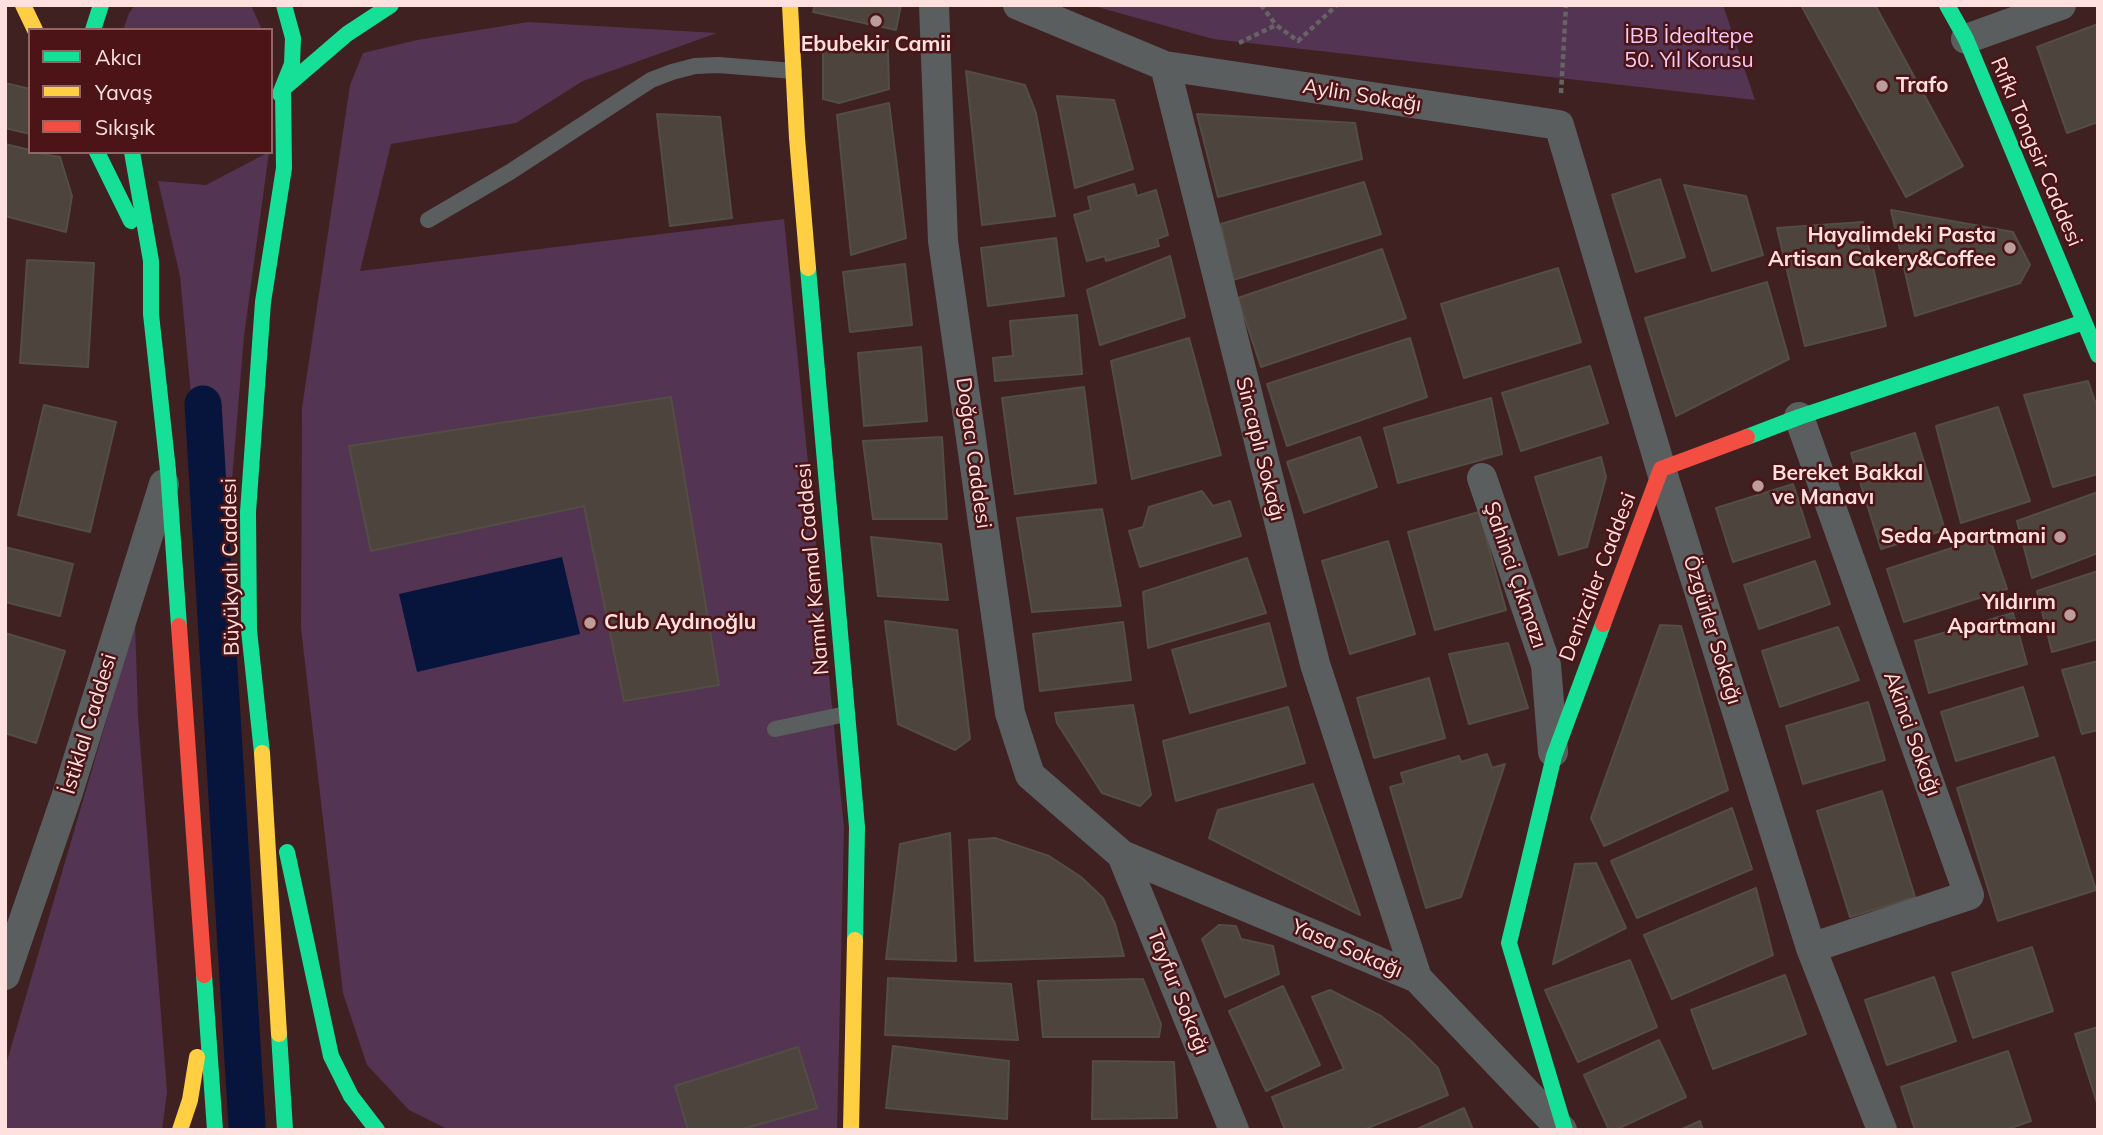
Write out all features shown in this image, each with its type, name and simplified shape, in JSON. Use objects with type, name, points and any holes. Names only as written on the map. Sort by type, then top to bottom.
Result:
[{"type":"main road","points":[[23,5],[35,28]]},
{"type":"main road","points":[[94,28],[101,5]]},
{"type":"main road","name":"Büyükyalı Caddesi","points":[[273,105],[283,89],[292,64],[293,38],[284,5]]},
{"type":"main road","points":[[283,89],[347,34],[391,5]]},
{"type":"main road","name":"Namık Kemal Caddesi","points":[[790,5],[797,138],[857,827],[851,1130]]},
{"type":"main road","name":"Rıfkı Tongsir Caddesi","points":[[1947,5],[1966,39],[2098,355]]},
{"type":"main road","name":"Büyükyalı Caddesi","points":[[283,89],[284,168],[262,302],[248,512],[249,630],[261,730],[285,1130]]},
{"type":"main road","points":[[98,154],[151,261]]},
{"type":"main road","points":[[132,154],[151,261],[151,314],[169,470],[215,1130]]},
{"type":"main road","points":[[1661,469],[1798,417],[2084,322]]},
{"type":"main road","name":"Denizciler Caddesi","points":[[1564,1130],[1510,943],[1554,756],[1661,469]]},
{"type":"main road","points":[[261,730],[331,1056],[351,1096],[377,1130]]},
{"type":"main road","points":[[180,1130],[190,1100],[205,1008]]},
{"type":"street","name":"Doğacı Caddesi","points":[[934,5],[943,241],[1010,713],[1030,775],[1122,855]]},
{"type":"street","points":[[1018,5],[1165,66]]},
{"type":"street","points":[[1966,39],[2061,5]]},
{"type":"street","name":"Aylin Sokağı","points":[[1165,66],[1559,125]]},
{"type":"street","name":"Sincaplı Sokağı","points":[[1165,66],[1315,664],[1417,978]]},
{"type":"street","name":"Özgürler Sokağı","points":[[1559,125],[1661,469],[1811,948],[1881,1130]]},
{"type":"street","name":"Akinci Sokağı","points":[[1798,417],[1969,895],[1811,948]]},
{"type":"street","name":"İstiklal Caddesi","points":[[5,975],[10,941],[68,792],[169,470]]},
{"type":"street","name":"Şahinci Çıkmazı","points":[[1482,478],[1546,665],[1554,756]]},
{"type":"street","name":"Yasa Sokağı","points":[[1122,855],[1417,978],[1564,1130]]},
{"type":"street","name":"Tayfur Sokağı","points":[[1122,855],[1234,1130]]},
{"type":"lane","points":[[428,220],[510,172],[651,80],[695,66],[718,65],[794,71]]},
{"type":"lane","points":[[775,729],[846,714]]},
{"type":"path","points":[[1261,5],[1276,25],[1298,41],[1337,5]]},
{"type":"path","points":[[1559,125],[1566,5]]},
{"type":"path","points":[[1230,47],[1276,25]]},
{"type":"green space","points":[[135,5],[251,5],[261,28],[124,28]]},
{"type":"green space","name":"İBB İdealtepe 50. Yıl Korusu","points":[[1090,5],[1723,5],[1755,100],[1213,39]]},
{"type":"green space","name":"Club Aydınoğlu","points":[[528,22],[717,33],[583,81],[516,123],[391,144],[360,271],[784,219],[844,828],[837,1130],[449,1130],[409,1110],[367,1065],[343,993],[301,628],[302,408],[350,85],[363,53],[417,40]]},
{"type":"green space","points":[[269,154],[244,336],[222,600],[211,610],[180,276],[158,181],[206,185]]},
{"type":"green space","points":[[135,622],[138,717],[167,1092],[162,1130],[5,1130],[5,1068]]},
{"type":"water","points":[[562,557],[580,634],[417,672],[399,594]]},
{"type":"building","name":"Ebubekir Camii","points":[[815,5],[901,5],[896,30],[813,12]]},
{"type":"building","name":"Trafo","points":[[1801,5],[1875,5],[1963,166],[1906,197]]},
{"type":"building","points":[[2098,24],[2098,122],[2067,133],[2037,47]]},
{"type":"building","points":[[823,50],[888,50],[889,89],[839,103],[823,99]]},
{"type":"building","points":[[966,71],[1025,85],[1036,113],[1055,216],[982,225]]},
{"type":"building","points":[[5,83],[28,89],[28,134],[5,128]]},
{"type":"building","points":[[1057,96],[1114,100],[1133,169],[1075,188]]},
{"type":"building","points":[[889,103],[906,238],[851,255],[837,115]]},
{"type":"building","points":[[657,114],[720,117],[732,218],[670,226]]},
{"type":"building","points":[[1197,114],[1355,123],[1362,159],[1218,197]]},
{"type":"building","points":[[5,144],[28,150],[28,154],[60,157],[72,196],[66,232],[5,216]]},
{"type":"building","points":[[1660,179],[1685,257],[1636,272],[1612,195]]},
{"type":"building","points":[[1364,182],[1381,234],[1233,280],[1221,224]]},
{"type":"building","points":[[1134,184],[1137,196],[1156,190],[1168,235],[1157,239],[1159,246],[1106,261],[1105,256],[1087,261],[1074,215],[1091,210],[1088,197]]},
{"type":"building","points":[[1684,185],[1746,196],[1763,255],[1712,271]]},
{"type":"building","points":[[1891,210],[2013,232],[2030,265],[2020,283],[1915,316]]},
{"type":"building","points":[[1863,222],[1886,326],[1805,346],[1777,228]]},
{"type":"building","points":[[1056,238],[1064,296],[988,306],[981,248]]},
{"type":"building","points":[[1382,249],[1406,318],[1261,367],[1238,298]]},
{"type":"building","points":[[1170,256],[1185,317],[1100,345],[1087,290]]},
{"type":"building","points":[[27,260],[94,263],[88,367],[20,363]]},
{"type":"building","points":[[905,264],[912,325],[850,332],[843,272]]},
{"type":"building","points":[[1558,268],[1581,342],[1464,378],[1441,304]]},
{"type":"building","points":[[1767,282],[1789,359],[1676,416],[1645,318]]},
{"type":"building","points":[[1077,315],[1082,374],[995,381],[993,358],[1013,356],[1010,321]]},
{"type":"building","points":[[1189,338],[1221,455],[1132,479],[1111,361]]},
{"type":"building","points":[[1410,338],[1427,397],[1287,446],[1267,384]]},
{"type":"building","points":[[921,347],[927,421],[864,426],[858,353]]},
{"type":"building","points":[[1590,366],[1608,423],[1521,451],[1502,393]]},
{"type":"building","points":[[2088,381],[2098,410],[2098,474],[2053,487],[2024,395]]},
{"type":"building","points":[[1084,387],[1096,483],[1015,494],[1002,398]]},
{"type":"building","points":[[671,397],[719,685],[624,701],[584,506],[371,551],[349,446]]},
{"type":"building","points":[[1491,398],[1502,454],[1398,483],[1384,428]]},
{"type":"building","points":[[44,405],[116,422],[90,532],[18,515]]},
{"type":"building","points":[[1998,407],[2030,501],[1961,523],[1936,426]]},
{"type":"building","points":[[1915,433],[1945,530],[1881,549],[1851,453]]},
{"type":"building","points":[[942,437],[947,519],[873,519],[863,441]]},
{"type":"building","points":[[1360,437],[1377,487],[1304,513],[1287,462]]},
{"type":"building","points":[[1601,457],[1606,477],[1587,547],[1559,555],[1535,477]]},
{"type":"building","points":[[1793,484],[1810,537],[1733,562],[1716,508]]},
{"type":"building","points":[[1202,491],[1213,506],[1230,501],[1241,536],[1140,567],[1129,531],[1143,527],[1149,507]]},
{"type":"building","name":"Seda Apartmani","points":[[2098,492],[2098,553],[2032,578],[2017,521]]},
{"type":"building","points":[[1102,509],[1121,606],[1032,612],[1017,518]]},
{"type":"building","points":[[1479,512],[1506,610],[1435,630],[1408,532]]},
{"type":"building","points":[[1989,536],[2007,589],[1904,622],[1887,569]]},
{"type":"building","points":[[871,537],[941,544],[948,600],[878,596]]},
{"type":"building","points":[[1388,541],[1415,634],[1350,654],[1322,561]]},
{"type":"building","points":[[5,547],[73,564],[60,616],[5,602]]},
{"type":"building","points":[[1247,558],[1266,613],[1148,648],[1143,592]]},
{"type":"building","points":[[1815,561],[1830,604],[1759,629],[1744,585]]},
{"type":"building","name":"Yıldırım Apartmanı","points":[[2098,571],[2098,639],[2052,652],[2037,591]]},
{"type":"building","points":[[2013,613],[2027,664],[1929,693],[1915,641]]},
{"type":"building","points":[[885,621],[957,630],[970,739],[955,750],[898,724]]},
{"type":"building","points":[[1123,622],[1131,680],[1040,691],[1033,634]]},
{"type":"building","points":[[1269,623],[1286,686],[1190,713],[1172,650]]},
{"type":"building","points":[[1660,625],[1681,626],[1728,790],[1604,846],[1591,818]]},
{"type":"building","points":[[1838,627],[1859,680],[1780,707],[1762,651]]},
{"type":"building","points":[[5,633],[65,651],[36,743],[5,733]]},
{"type":"building","points":[[1508,643],[1528,708],[1469,724],[1449,654]]},
{"type":"building","points":[[2098,661],[2098,730],[2082,734],[2062,670]]},
{"type":"building","points":[[1429,678],[1445,738],[1374,758],[1357,698]]},
{"type":"building","points":[[2023,687],[2038,736],[1956,761],[1941,712]]},
{"type":"building","points":[[1868,702],[1885,760],[1803,784],[1786,726]]},
{"type":"building","points":[[1133,705],[1151,795],[1140,806],[1102,793],[1057,723],[1055,713]]},
{"type":"building","points":[[1288,707],[1305,763],[1176,801],[1163,741]]},
{"type":"building","points":[[1487,754],[1492,768],[1505,764],[1461,897],[1426,908],[1390,787],[1404,783],[1401,773],[1459,756],[1461,762]]},
{"type":"building","points":[[2054,757],[2096,890],[1998,921],[1957,788]]},
{"type":"building","points":[[1313,784],[1360,915],[1209,838],[1218,810]]},
{"type":"building","points":[[1882,791],[1915,897],[1850,917],[1817,811]]},
{"type":"building","points":[[1732,808],[1752,869],[1637,918],[1611,861]]},
{"type":"building","points":[[950,833],[956,961],[886,959],[900,844]]},
{"type":"building","points":[[995,838],[1049,856],[1081,877],[1103,898],[1115,924],[1124,956],[975,961],[969,840]]},
{"type":"building","points":[[1596,863],[1626,928],[1553,964],[1575,864]]},
{"type":"building","points":[[1756,888],[1773,955],[1672,999],[1644,935]]},
{"type":"building","points":[[1219,925],[1236,926],[1241,939],[1273,946],[1279,974],[1225,997],[1202,939]]},
{"type":"building","points":[[2032,947],[2053,1011],[1973,1038],[1952,973]]},
{"type":"building","points":[[1630,960],[1657,1027],[1578,1062],[1545,990]]},
{"type":"building","points":[[1785,975],[1806,1034],[1713,1069],[1691,1010]]},
{"type":"building","points":[[1934,977],[1956,1041],[1887,1065],[1865,1000]]},
{"type":"building","points":[[888,978],[1011,984],[1018,1040],[885,1035]]},
{"type":"building","points":[[1143,979],[1161,1024],[1159,1037],[1043,1037],[1038,981]]},
{"type":"building","points":[[1283,986],[1320,1065],[1266,1091],[1229,1011]]},
{"type":"building","points":[[1330,990],[1381,1016],[1411,1041],[1438,1068],[1448,1095],[1363,1130],[1285,1130],[1272,1097],[1344,1069],[1312,997]]},
{"type":"building","points":[[2098,1027],[2098,1106],[2075,1034]]},
{"type":"building","points":[[1659,1040],[1686,1097],[1615,1130],[1609,1130],[1584,1075]]},
{"type":"building","points":[[893,1046],[1009,1061],[1007,1119],[886,1108]]},
{"type":"building","points":[[798,1047],[817,1108],[739,1130],[688,1130],[675,1086]]},
{"type":"building","points":[[2008,1051],[2031,1121],[2005,1130],[1915,1130],[1901,1087]]},
{"type":"building","points":[[1093,1061],[1174,1062],[1177,1118],[1092,1119]]},
{"type":"building","points":[[1464,1108],[1473,1130],[1415,1130]]},
{"type":"building","points":[[1700,1121],[1703,1130],[1680,1130]]},
{"type":"waterway","points":[[203,404],[247,1126]]},
{"type":"traffic: fast","points":[[94,28],[101,5]]},
{"type":"traffic: fast","points":[[280,94],[292,64],[293,38],[284,5]]},
{"type":"traffic: fast","points":[[283,89],[347,34],[391,5]]},
{"type":"traffic: fast","points":[[1947,5],[1966,39],[2098,355]]},
{"type":"traffic: fast","points":[[262,753],[249,630],[248,512],[263,302],[284,168],[283,89]]},
{"type":"traffic: fast","points":[[98,154],[131,221]]},
{"type":"traffic: fast","points":[[132,154],[151,261],[151,314],[168,470],[179,626]]},
{"type":"traffic: fast","points":[[808,268],[857,827],[855,940]]},
{"type":"traffic: fast","points":[[1747,437],[1799,417],[2084,322]]},
{"type":"traffic: fast","points":[[1565,1130],[1509,943],[1554,756],[1603,624]]},
{"type":"traffic: fast","points":[[287,852],[331,1056],[351,1096],[377,1130]]},
{"type":"traffic: fast","points":[[204,975],[215,1130]]},
{"type":"traffic: fast","points":[[279,1034],[285,1130]]},
{"type":"traffic: slow","points":[[23,5],[34,28]]},
{"type":"traffic: slow","points":[[790,5],[808,268]]},
{"type":"traffic: slow","points":[[262,753],[279,1034]]},
{"type":"traffic: slow","points":[[851,1130],[855,940]]},
{"type":"traffic: slow","points":[[180,1130],[190,1100],[197,1057]]},
{"type":"traffic: jam","points":[[1603,624],[1661,469],[1747,437]]},
{"type":"traffic: jam","points":[[179,626],[204,975]]},
{"type":"place","name":"Ebubekir Camii","points":[[876,21]]},
{"type":"place","name":"Trafo","points":[[1882,86]]},
{"type":"place","name":"Hayalimdeki Pasta Artisan Cakery&Coffee","points":[[2010,248]]},
{"type":"place","name":"Bereket Bakkal ve Manavı","points":[[1758,486]]},
{"type":"place","name":"Seda Apartmani","points":[[2060,537]]},
{"type":"place","name":"Yıldırım Apartmanı","points":[[2070,615]]},
{"type":"place","name":"Club Aydınoğlu","points":[[590,623]]}]
